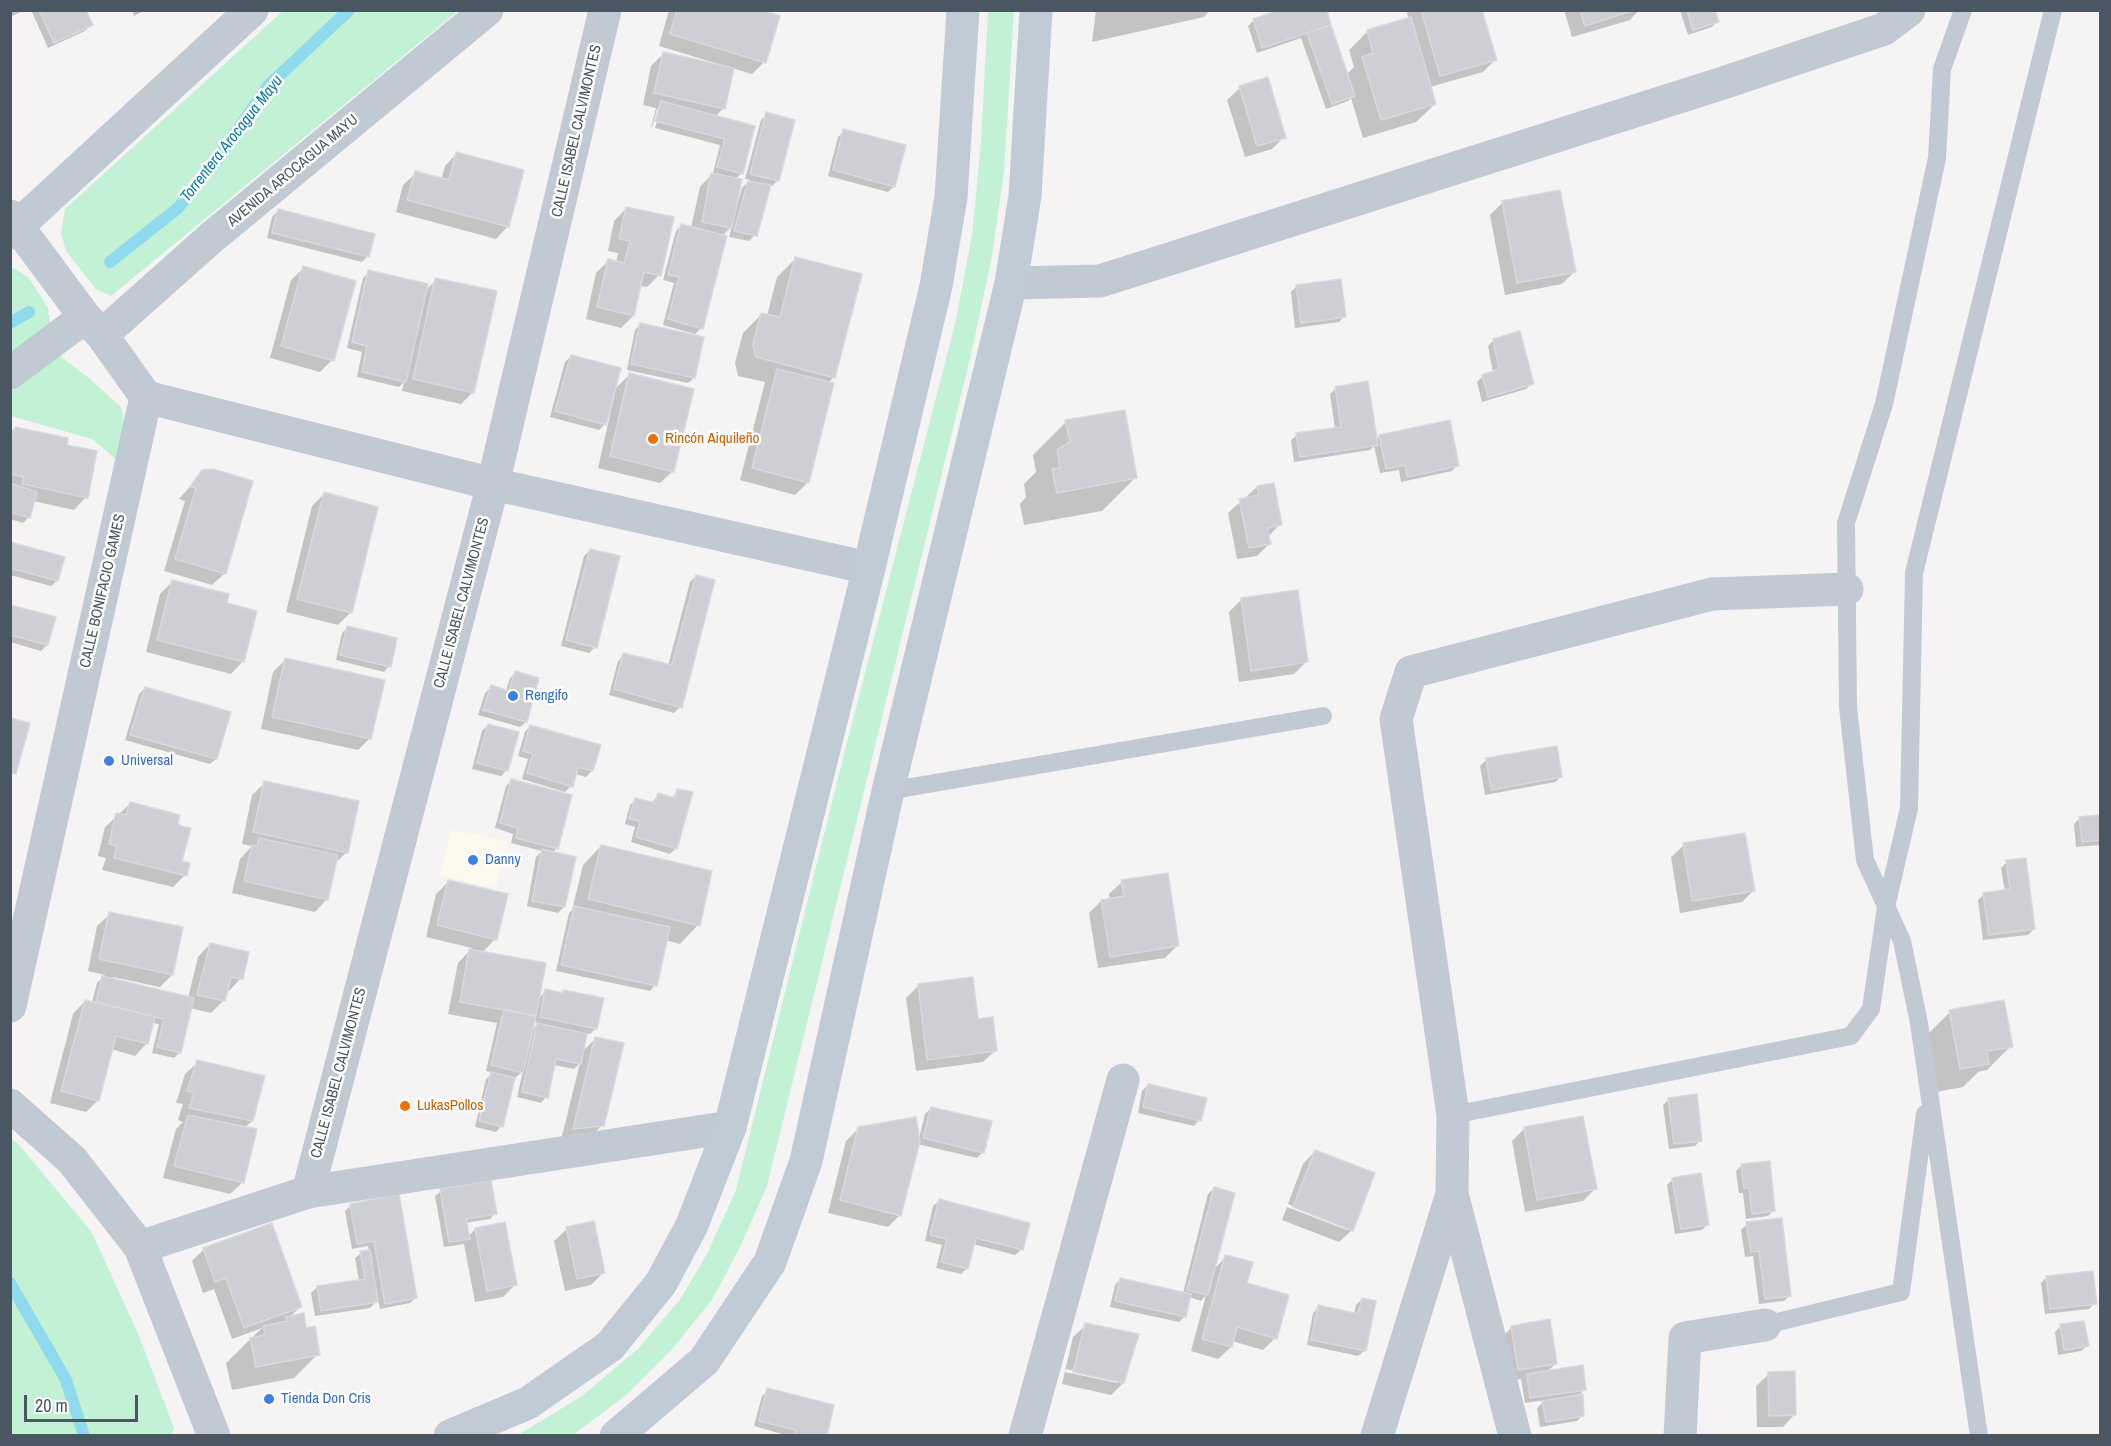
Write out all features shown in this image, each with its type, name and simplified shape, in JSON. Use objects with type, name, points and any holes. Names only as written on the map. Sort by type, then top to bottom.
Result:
[{"type":"street","points":[[252,10],[13,225],[146,397],[493,483],[869,568]]},
{"type":"street","name":"AVENIDA AROCAGUA MAYU","points":[[10,373],[93,326],[211,238],[487,10]]},
{"type":"street","name":"CALLE ISABEL CALVIMONTES","points":[[308,1192],[493,483],[605,10]]},
{"type":"street","points":[[450,1436],[528,1403],[610,1346],[661,1283],[692,1226],[730,1127],[869,568],[936,286],[951,197],[963,10]]},
{"type":"street","points":[[622,1434],[704,1361],[771,1262],[806,1161],[888,791],[1011,283],[1025,196],[1036,10]]},
{"type":"street","points":[[1011,283],[1100,281],[1723,84],[1884,29],[1909,10]]},
{"type":"street","name":"CALLE BONIFACIO GAMES","points":[[10,1006],[146,397]]},
{"type":"street","points":[[1515,1436],[1452,1194],[1453,1115],[1396,719],[1412,672],[1712,594],[1847,588]]},
{"type":"street","points":[[1025,1436],[1123,1080]]},
{"type":"street","points":[[10,1105],[72,1160],[140,1246],[214,1436]]},
{"type":"street","points":[[140,1246],[308,1192],[730,1127]]},
{"type":"street","points":[[1377,1436],[1452,1194]]},
{"type":"street","points":[[1680,1436],[1685,1338],[1765,1325]]},
{"type":"lane","points":[[1963,10],[1942,69],[1937,158],[1884,404],[1846,523],[1848,707],[1865,861],[1902,941],[1918,1023],[1979,1436]]},
{"type":"lane","points":[[1453,1115],[1851,1036],[1871,1010],[1886,907],[1909,808],[1914,573],[2053,10]]},
{"type":"lane","points":[[888,791],[1323,716]]},
{"type":"lane","points":[[1765,1325],[1901,1292],[1928,1091]]},
{"type":"shaded area","points":[[451,829],[507,842],[496,888],[440,875]]},
{"type":"green space","points":[[284,10],[458,11],[111,296],[96,289],[66,251],[61,233],[65,209]]},
{"type":"green space","points":[[988,11],[1014,11],[1004,172],[992,256],[971,355],[767,1186],[740,1247],[712,1300],[674,1347],[625,1396],[573,1435],[518,1435],[582,1396],[639,1348],[681,1298],[707,1254],[736,1190],[842,762],[956,320],[972,235],[981,142]]},
{"type":"green space","points":[[14,268],[29,278],[48,308],[50,323],[11,352],[10,270]]},
{"type":"green space","points":[[60,356],[121,407],[125,425],[118,461],[92,439],[11,416],[10,392]]},
{"type":"green space","points":[[11,1138],[91,1231],[137,1331],[174,1428],[171,1435],[11,1435]]},
{"type":"building","points":[[39,10],[86,10],[93,25],[54,43]]},
{"type":"building","points":[[677,10],[763,10],[780,16],[766,63],[670,34]]},
{"type":"building","points":[[1279,10],[1327,10],[1331,25],[1262,48],[1253,19]]},
{"type":"building","points":[[1421,10],[1482,10],[1497,60],[1440,76]]},
{"type":"building","points":[[1580,10],[1635,10],[1585,26]]},
{"type":"building","points":[[1687,10],[1715,10],[1719,22],[1693,30]]},
{"type":"building","points":[[1411,17],[1436,104],[1381,120],[1362,57],[1373,53],[1367,30]]},
{"type":"building","points":[[1331,25],[1355,96],[1332,104],[1307,33]]},
{"type":"building","points":[[663,52],[734,68],[725,109],[654,93]]},
{"type":"building","points":[[1268,77],[1286,138],[1257,146],[1239,86]]},
{"type":"building","points":[[661,101],[755,126],[743,174],[717,167],[725,139],[655,121]]},
{"type":"building","points":[[766,112],[795,120],[779,181],[750,174]]},
{"type":"building","points":[[843,129],[906,145],[895,187],[833,170]]},
{"type":"building","points":[[456,152],[524,170],[509,227],[407,200],[415,171],[449,180]]},
{"type":"building","points":[[711,173],[742,179],[732,228],[702,222]]},
{"type":"building","points":[[748,181],[771,185],[757,236],[734,231]]},
{"type":"building","points":[[1560,190],[1576,272],[1517,283],[1502,201]]},
{"type":"building","points":[[626,207],[674,217],[661,276],[644,272],[634,316],[597,307],[608,259],[624,263],[630,241],[619,239]]},
{"type":"building","points":[[278,209],[375,234],[369,257],[272,233]]},
{"type":"building","points":[[681,224],[727,236],[703,329],[668,319],[679,277],[668,275]]},
{"type":"building","points":[[795,257],[862,274],[835,378],[756,357],[753,344],[761,313],[780,317]]},
{"type":"building","points":[[303,266],[356,281],[334,361],[281,346]]},
{"type":"building","points":[[368,270],[428,284],[406,382],[362,372],[367,346],[352,342]]},
{"type":"building","points":[[435,278],[497,291],[474,393],[413,379]]},
{"type":"building","points":[[1341,279],[1346,317],[1301,323],[1296,285]]},
{"type":"building","points":[[640,323],[704,337],[695,378],[631,364]]},
{"type":"building","points":[[1520,331],[1534,384],[1488,397],[1482,375],[1499,369],[1493,339]]},
{"type":"building","points":[[571,355],[621,368],[606,425],[555,411]]},
{"type":"building","points":[[777,369],[834,383],[809,483],[752,468]]},
{"type":"building","points":[[629,373],[694,389],[674,472],[610,456]]},
{"type":"building","points":[[1368,381],[1378,445],[1300,457],[1296,433],[1341,427],[1335,387]]},
{"type":"building","points":[[1125,410],[1137,478],[1057,493],[1052,469],[1060,468],[1057,450],[1070,442],[1065,420]]},
{"type":"building","points":[[1450,420],[1459,466],[1407,477],[1405,465],[1386,469],[1379,435]]},
{"type":"building","points":[[15,427],[68,438],[67,445],[97,451],[88,498],[22,484],[24,477],[10,474],[10,446]]},
{"type":"building","points":[[213,469],[253,481],[226,574],[175,559],[196,488],[190,487],[202,470]]},
{"type":"building","points":[[10,483],[37,492],[30,518],[10,512]]},
{"type":"building","points":[[1274,483],[1282,525],[1267,528],[1271,544],[1249,548],[1239,499],[1259,495],[1257,486]]},
{"type":"building","points":[[324,492],[378,507],[352,613],[297,599]]},
{"type":"building","points":[[10,542],[65,557],[58,581],[10,568]]},
{"type":"building","points":[[590,549],[620,556],[597,648],[566,640]]},
{"type":"building","points":[[696,575],[715,580],[682,708],[614,689],[623,653],[672,665]]},
{"type":"building","points":[[172,580],[229,594],[227,603],[257,611],[244,662],[157,640]]},
{"type":"building","points":[[1298,590],[1308,662],[1251,671],[1241,598]]},
{"type":"building","points":[[10,605],[56,617],[48,645],[10,635]]},
{"type":"building","points":[[347,626],[397,638],[391,667],[340,655]]},
{"type":"building","points":[[285,658],[385,680],[371,739],[272,717]]},
{"type":"building","points":[[515,671],[539,678],[527,722],[483,710],[491,685],[509,691]]},
{"type":"building","points":[[145,687],[231,712],[217,759],[130,735]]},
{"type":"building","points":[[10,718],[30,723],[16,774],[10,772]]},
{"type":"building","points":[[488,724],[519,732],[508,771],[477,763]]},
{"type":"building","points":[[530,725],[601,745],[593,771],[578,767],[573,787],[527,773],[533,754],[523,751]]},
{"type":"building","points":[[1557,746],[1562,777],[1491,790],[1486,758]]},
{"type":"building","points":[[511,779],[572,795],[558,849],[516,838],[518,828],[500,823]]},
{"type":"building","points":[[264,781],[359,801],[348,853],[253,832]]},
{"type":"building","points":[[677,789],[693,792],[677,849],[636,837],[640,821],[629,819],[635,798],[655,803],[658,793],[675,798]]},
{"type":"building","points":[[130,802],[180,815],[178,823],[191,828],[182,861],[190,863],[187,876],[114,858],[117,846],[109,844],[116,813],[126,815]]},
{"type":"building","points":[[2100,815],[2100,840],[2082,842],[2079,817]]},
{"type":"building","points":[[1745,833],[1755,891],[1692,901],[1683,843]]},
{"type":"building","points":[[259,838],[338,855],[328,900],[244,881],[252,845],[257,846]]},
{"type":"building","points":[[601,845],[712,871],[700,926],[588,899]]},
{"type":"building","points":[[542,849],[576,857],[565,907],[532,901]]},
{"type":"building","points":[[2026,858],[2035,929],[1989,935],[1983,893],[2010,889],[2006,860]]},
{"type":"building","points":[[1168,873],[1179,946],[1110,957],[1101,900],[1124,896],[1121,880]]},
{"type":"building","points":[[448,880],[508,894],[497,940],[437,925]]},
{"type":"building","points":[[574,906],[670,927],[657,986],[561,965]]},
{"type":"building","points":[[109,912],[183,927],[173,975],[99,959]]},
{"type":"building","points":[[210,943],[249,952],[243,979],[231,977],[225,1001],[197,995]]},
{"type":"building","points":[[469,949],[546,963],[536,1016],[460,1002]]},
{"type":"building","points":[[102,976],[194,998],[181,1053],[157,1047],[164,1019],[96,1002]]},
{"type":"building","points":[[973,977],[978,1019],[993,1017],[997,1051],[927,1060],[918,984]]},
{"type":"building","points":[[545,989],[604,998],[597,1029],[540,1017]]},
{"type":"building","points":[[85,1000],[155,1017],[148,1044],[116,1036],[99,1101],[61,1091]]},
{"type":"building","points":[[2004,1000],[2013,1047],[1987,1051],[1989,1064],[1960,1069],[1949,1010]]},
{"type":"building","points":[[504,1009],[536,1016],[523,1073],[491,1065]]},
{"type":"building","points":[[537,1023],[587,1034],[581,1064],[556,1059],[548,1098],[522,1092]]},
{"type":"building","points":[[595,1037],[624,1043],[604,1126],[573,1129]]},
{"type":"building","points":[[197,1060],[265,1076],[253,1121],[189,1108],[194,1092],[187,1091]]},
{"type":"building","points":[[491,1072],[515,1078],[503,1127],[479,1121]]},
{"type":"building","points":[[1148,1084],[1207,1098],[1201,1121],[1143,1107]]},
{"type":"building","points":[[1697,1094],[1702,1141],[1674,1144],[1668,1098]]},
{"type":"building","points":[[931,1107],[992,1121],[984,1153],[923,1138]]},
{"type":"building","points":[[188,1115],[257,1129],[244,1183],[174,1166]]},
{"type":"building","points":[[1583,1116],[1597,1189],[1537,1200],[1524,1127]]},
{"type":"building","points":[[916,1117],[920,1141],[901,1216],[840,1200],[858,1127]]},
{"type":"building","points":[[1315,1150],[1375,1173],[1353,1231],[1293,1207]]},
{"type":"building","points":[[1770,1161],[1775,1211],[1752,1214],[1749,1188],[1744,1188],[1741,1164]]},
{"type":"building","points":[[1701,1173],[1709,1225],[1681,1229],[1672,1178]]},
{"type":"building","points":[[491,1180],[497,1214],[466,1219],[470,1239],[449,1242],[440,1189]]},
{"type":"building","points":[[1214,1187],[1235,1193],[1208,1295],[1187,1290]]},
{"type":"building","points":[[399,1194],[417,1298],[385,1304],[374,1241],[357,1244],[350,1204]]},
{"type":"building","points":[[939,1199],[1030,1223],[1023,1250],[976,1238],[968,1269],[941,1262],[947,1239],[930,1235]]},
{"type":"building","points":[[1782,1218],[1791,1296],[1765,1299],[1759,1251],[1751,1252],[1746,1222]]},
{"type":"building","points":[[594,1221],[605,1273],[577,1279],[566,1227]]},
{"type":"building","points":[[505,1222],[517,1285],[487,1291],[475,1228]]},
{"type":"building","points":[[272,1223],[302,1307],[244,1328],[226,1278],[215,1282],[203,1248]]},
{"type":"building","points":[[370,1250],[378,1302],[321,1311],[317,1286],[365,1279],[360,1251]]},
{"type":"building","points":[[1225,1255],[1253,1262],[1247,1283],[1289,1295],[1277,1339],[1237,1327],[1232,1347],[1202,1339]]},
{"type":"building","points":[[2093,1271],[2097,1304],[2050,1309],[2046,1276]]},
{"type":"building","points":[[1120,1278],[1191,1294],[1186,1317],[1115,1301]]},
{"type":"building","points":[[1362,1298],[1376,1301],[1366,1351],[1311,1340],[1318,1305],[1358,1314]]},
{"type":"building","points":[[304,1313],[306,1328],[315,1326],[320,1355],[256,1367],[250,1338],[265,1335],[263,1326],[288,1321],[286,1317]]},
{"type":"building","points":[[1550,1319],[1557,1364],[1518,1370],[1511,1326]]},
{"type":"building","points":[[2084,1321],[2089,1346],[2064,1350],[2060,1324]]},
{"type":"building","points":[[1085,1323],[1139,1334],[1124,1383],[1073,1372]]},
{"type":"building","points":[[1583,1365],[1586,1390],[1530,1398],[1527,1374]]},
{"type":"building","points":[[1795,1371],[1796,1415],[1769,1416],[1768,1372]]},
{"type":"building","points":[[767,1388],[834,1405],[827,1436],[794,1436],[795,1430],[759,1421]]},
{"type":"building","points":[[1583,1394],[1584,1416],[1546,1422],[1542,1401]]},
{"type":"waterway","name":"Torrentera Arocagua Mayu","points":[[110,262],[178,208],[218,159],[268,86],[349,10]]},
{"type":"waterway","name":"Torrentera Arocagua Mayu","points":[[10,323],[29,312]]},
{"type":"waterway","points":[[10,1283],[66,1380],[84,1436]]},
{"type":"place","name":"Rincón Aiquileño","points":[[653,439]]},
{"type":"place","name":"Rengifo","points":[[513,696]]},
{"type":"place","name":"Universal","points":[[109,761]]},
{"type":"place","name":"Danny","points":[[473,860]]},
{"type":"place","name":"LukasPollos","points":[[405,1106]]},
{"type":"place","name":"Tienda Don Cris","points":[[269,1399]]}]
